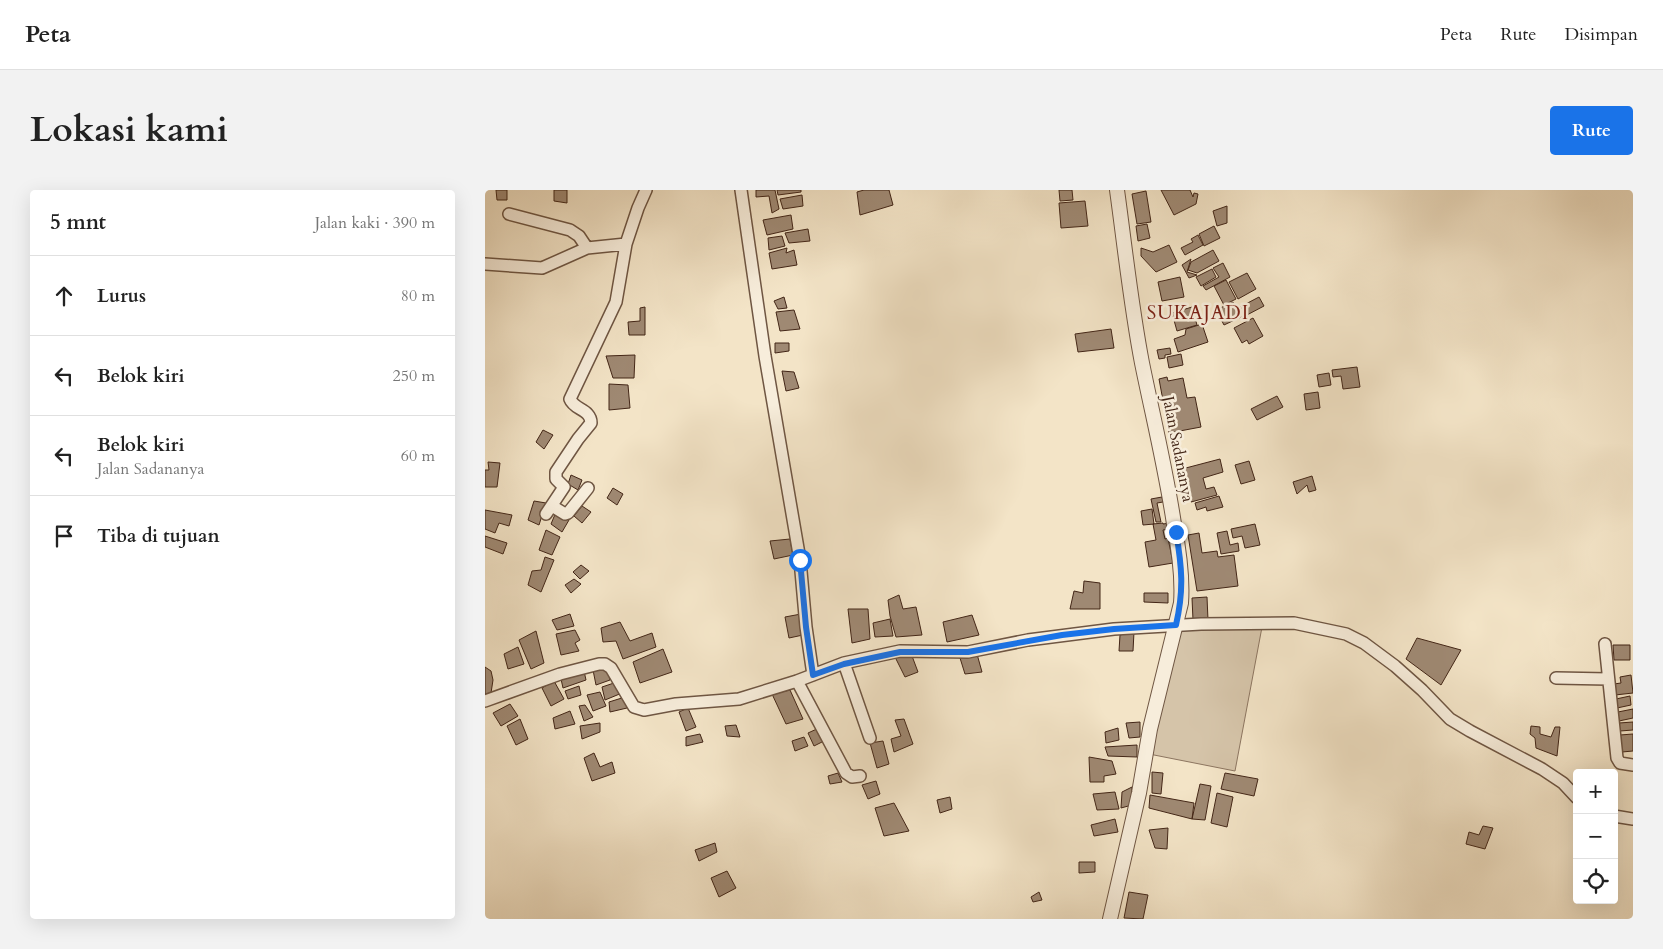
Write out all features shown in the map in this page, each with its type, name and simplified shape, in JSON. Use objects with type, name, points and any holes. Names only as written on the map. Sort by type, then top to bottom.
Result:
[{"type":"street","points":[[588,488],[568,513],[549,510],[564,487],[555,477],[556,472],[578,438],[591,423],[591,418],[588,414],[569,399],[616,302],[626,244],[646,190]]},
{"type":"street","points":[[741,190],[765,356],[800,560],[806,627],[813,675]]},
{"type":"street","name":"Jalan Sadananya","points":[[1110,919],[1139,793],[1150,729],[1181,603],[1181,563],[1168,483],[1142,362],[1117,190]]},
{"type":"street","points":[[509,214],[570,230],[579,236],[587,248]]},
{"type":"street","points":[[485,264],[541,268],[587,248],[626,244]]},
{"type":"street","points":[[485,700],[578,668],[605,664],[613,671],[634,707],[641,710],[676,704],[739,699],[844,664],[900,652],[968,652],[1062,635],[1114,629],[1176,625],[1294,623],[1346,634],[1364,643],[1395,666],[1458,724],[1541,769],[1563,783],[1573,794]]},
{"type":"street","points":[[1605,644],[1617,758],[1620,763],[1633,765]]},
{"type":"street","points":[[844,664],[870,738]]},
{"type":"street","points":[[1556,678],[1608,679]]},
{"type":"street","points":[[797,681],[846,773],[851,777],[860,776]]},
{"type":"street","points":[[1618,817],[1633,819]]},
{"type":"shaded area","points":[[1182,626],[1262,627],[1235,771],[1149,754]]},
{"type":"building","points":[[496,190],[507,190],[507,200],[497,200]]},
{"type":"building","points":[[554,190],[567,190],[567,203],[554,201]]},
{"type":"building","points":[[756,190],[775,190],[779,209],[772,213],[769,196],[756,197]]},
{"type":"building","points":[[777,190],[801,190],[801,192],[778,195]]},
{"type":"building","points":[[864,190],[889,190],[893,205],[860,215],[857,192]]},
{"type":"building","points":[[1059,190],[1072,190],[1073,200],[1060,201]]},
{"type":"building","points":[[1161,190],[1190,190],[1193,197],[1194,193],[1198,194],[1196,204],[1174,215]]},
{"type":"building","points":[[1146,191],[1151,222],[1137,224],[1132,194]]},
{"type":"building","points":[[802,195],[803,206],[783,209],[780,199]]},
{"type":"building","points":[[1085,201],[1088,226],[1061,228],[1059,203]]},
{"type":"building","points":[[1227,206],[1227,223],[1217,226],[1213,211]]},
{"type":"building","points":[[791,215],[793,229],[767,235],[763,220]]},
{"type":"building","points":[[1147,224],[1150,238],[1138,241],[1136,226]]},
{"type":"building","points":[[1214,226],[1220,238],[1204,246],[1199,234]]},
{"type":"building","points":[[808,229],[810,241],[789,243],[785,233]]},
{"type":"building","points":[[1198,235],[1203,245],[1185,255],[1181,248],[1193,242],[1191,239]]},
{"type":"building","points":[[782,236],[785,246],[769,250],[768,238]]},
{"type":"building","points":[[1169,245],[1177,262],[1156,272],[1141,256],[1141,248],[1153,252]]},
{"type":"building","points":[[787,248],[786,253],[794,250],[797,265],[772,269],[769,253]]},
{"type":"building","points":[[1213,250],[1219,261],[1197,273],[1188,270],[1191,262]]},
{"type":"building","points":[[1191,259],[1187,272],[1197,275],[1189,278],[1182,265]]},
{"type":"building","points":[[1223,263],[1230,277],[1206,290],[1203,286],[1219,277],[1213,268]]},
{"type":"building","points":[[1212,269],[1216,277],[1201,286],[1196,277]]},
{"type":"building","points":[[1247,273],[1256,289],[1238,299],[1229,282]]},
{"type":"building","points":[[1180,277],[1184,297],[1162,301],[1158,282]]},
{"type":"building","points":[[1226,280],[1236,299],[1224,305],[1214,286]]},
{"type":"building","points":[[784,297],[787,308],[778,309],[774,301]]},
{"type":"building","points":[[1259,297],[1264,306],[1245,316],[1240,307]]},
{"type":"building","points":[[1233,302],[1241,317],[1224,325],[1216,310]]},
{"type":"building","points":[[645,307],[645,335],[629,335],[628,322],[640,321],[640,308]]},
{"type":"building","points":[[1192,307],[1197,325],[1177,331],[1172,313]]},
{"type":"building","points":[[794,310],[800,329],[780,331],[776,312]]},
{"type":"building","points":[[1253,318],[1263,336],[1249,344],[1247,340],[1242,343],[1234,328]]},
{"type":"building","points":[[1202,324],[1208,342],[1178,352],[1174,339],[1185,335],[1186,329]]},
{"type":"building","points":[[1111,329],[1114,348],[1078,352],[1075,334]]},
{"type":"building","points":[[775,343],[789,343],[789,351],[775,353]]},
{"type":"building","points":[[1170,348],[1171,354],[1159,359],[1157,350]]},
{"type":"building","points":[[1181,354],[1183,365],[1169,368],[1167,357]]},
{"type":"building","points":[[635,355],[634,378],[613,378],[606,356]]},
{"type":"building","points":[[1357,367],[1360,387],[1343,389],[1341,376],[1333,377],[1332,370]]},
{"type":"building","points":[[782,371],[794,372],[799,388],[786,391]]},
{"type":"building","points":[[1329,373],[1331,385],[1319,387],[1317,375]]},
{"type":"building","points":[[1167,377],[1168,381],[1183,378],[1187,398],[1195,397],[1201,427],[1169,433],[1159,379]]},
{"type":"building","points":[[609,384],[628,385],[630,408],[609,410]]},
{"type":"building","points":[[1318,392],[1320,408],[1306,410],[1304,394]]},
{"type":"building","points":[[1277,396],[1283,407],[1257,420],[1251,409]]},
{"type":"building","points":[[543,430],[553,435],[544,449],[536,442]]},
{"type":"building","points":[[1220,459],[1223,472],[1203,478],[1206,489],[1214,487],[1217,495],[1191,502],[1182,469]]},
{"type":"building","points":[[1249,461],[1255,480],[1241,484],[1235,465]]},
{"type":"building","points":[[488,462],[500,463],[497,487],[485,487],[485,470],[489,470]]},
{"type":"building","points":[[571,475],[582,480],[578,490],[568,484]]},
{"type":"building","points":[[1312,476],[1316,490],[1309,492],[1307,485],[1297,494],[1293,482]]},
{"type":"building","points":[[613,488],[623,494],[617,505],[607,498]]},
{"type":"building","points":[[1219,496],[1223,507],[1207,511],[1206,507],[1197,510],[1195,503]]},
{"type":"building","points":[[1162,497],[1163,502],[1157,503],[1161,522],[1156,522],[1151,499]]},
{"type":"building","points":[[534,501],[546,503],[539,525],[528,520]]},
{"type":"building","points":[[582,506],[591,512],[582,523],[574,516]]},
{"type":"building","points":[[1152,509],[1154,524],[1143,525],[1141,511]]},
{"type":"building","points":[[485,510],[512,515],[509,526],[499,523],[495,533],[485,529]]},
{"type":"building","points":[[556,512],[569,520],[562,532],[551,524]]},
{"type":"building","points":[[1170,523],[1171,529],[1163,530],[1165,539],[1168,538],[1173,563],[1149,567],[1145,542],[1156,540],[1153,524]]},
{"type":"building","points":[[1255,524],[1260,545],[1245,548],[1242,536],[1233,538],[1231,529]]},
{"type":"building","points":[[546,530],[560,537],[552,555],[539,550]]},
{"type":"building","points":[[1227,531],[1230,545],[1238,543],[1239,551],[1221,554],[1217,533]]},
{"type":"building","points":[[1199,533],[1202,553],[1217,551],[1218,557],[1234,555],[1238,586],[1197,591],[1188,535]]},
{"type":"building","points":[[485,536],[507,543],[503,554],[485,547]]},
{"type":"building","points":[[790,539],[793,555],[774,559],[770,541]]},
{"type":"building","points":[[545,557],[554,560],[541,592],[528,585],[532,571],[541,570]]},
{"type":"building","points":[[581,565],[589,571],[580,579],[573,572]]},
{"type":"building","points":[[574,579],[581,584],[571,593],[565,585]]},
{"type":"building","points":[[1084,581],[1100,583],[1100,609],[1070,609],[1074,591],[1083,593]]},
{"type":"building","points":[[1144,593],[1168,593],[1168,603],[1144,602]]},
{"type":"building","points":[[899,595],[903,609],[916,607],[922,635],[896,637],[888,600]]},
{"type":"building","points":[[1207,597],[1208,620],[1193,620],[1192,598]]},
{"type":"building","points":[[848,609],[868,609],[870,639],[852,643]]},
{"type":"building","points":[[570,614],[574,626],[557,630],[552,620]]},
{"type":"building","points":[[801,614],[803,635],[789,638],[785,617]]},
{"type":"building","points":[[972,615],[979,635],[947,642],[943,622]]},
{"type":"building","points":[[890,619],[893,636],[875,637],[873,623]]},
{"type":"building","points":[[620,622],[630,641],[652,633],[656,647],[623,659],[616,641],[603,642],[601,628]]},
{"type":"building","points":[[575,630],[580,640],[575,643],[579,651],[561,655],[556,634]]},
{"type":"building","points":[[536,631],[544,663],[531,669],[519,640]]},
{"type":"building","points":[[1134,632],[1133,651],[1119,651],[1120,635]]},
{"type":"building","points":[[1417,638],[1461,650],[1441,685],[1406,659]]},
{"type":"building","points":[[1613,645],[1630,645],[1630,660],[1614,660]]},
{"type":"building","points":[[518,647],[524,664],[508,669],[504,654]]},
{"type":"building","points":[[663,649],[672,672],[640,683],[633,662]]},
{"type":"building","points":[[977,654],[982,672],[965,674],[960,658]]},
{"type":"building","points":[[912,656],[918,672],[905,677],[895,657]]},
{"type":"building","points":[[485,667],[491,671],[493,680],[491,693],[485,694]]},
{"type":"building","points":[[607,667],[610,680],[596,685],[593,670]]},
{"type":"building","points":[[584,671],[586,680],[563,688],[561,679]]},
{"type":"building","points":[[1631,675],[1633,693],[1615,695],[1614,684],[1621,683],[1620,677]]},
{"type":"building","points":[[554,681],[564,699],[551,706],[542,688]]},
{"type":"building","points":[[617,682],[622,693],[605,700],[602,687]]},
{"type":"building","points":[[579,686],[581,695],[568,699],[565,691]]},
{"type":"building","points":[[790,690],[803,719],[786,724],[772,694]]},
{"type":"building","points":[[600,692],[606,706],[593,711],[587,695]]},
{"type":"building","points":[[1630,696],[1631,705],[1617,708],[1616,699]]},
{"type":"building","points":[[625,697],[627,708],[610,712],[609,702]]},
{"type":"building","points":[[510,704],[518,716],[501,726],[493,713]]},
{"type":"building","points":[[585,705],[593,717],[584,721],[579,706]]},
{"type":"building","points":[[688,708],[696,727],[686,731],[679,712]]},
{"type":"building","points":[[1633,709],[1633,718],[1619,721],[1618,712]]},
{"type":"building","points":[[570,711],[575,724],[555,729],[553,718]]},
{"type":"building","points":[[520,719],[528,739],[516,745],[507,726]]},
{"type":"building","points":[[904,719],[913,744],[894,752],[891,739],[901,736],[895,720]]},
{"type":"building","points":[[1140,722],[1140,737],[1129,738],[1126,723]]},
{"type":"building","points":[[1633,722],[1633,730],[1620,731],[1619,723]]},
{"type":"building","points":[[600,723],[600,732],[582,739],[580,726]]},
{"type":"building","points":[[736,725],[740,737],[727,736],[725,726]]},
{"type":"building","points":[[1531,726],[1540,727],[1540,734],[1551,737],[1555,727],[1560,727],[1557,756],[1536,748],[1535,738],[1530,734]]},
{"type":"building","points":[[819,728],[824,741],[814,746],[808,733]]},
{"type":"building","points":[[1118,728],[1119,740],[1106,743],[1105,732]]},
{"type":"building","points":[[700,734],[703,742],[686,746],[686,737]]},
{"type":"building","points":[[1633,734],[1633,751],[1622,752],[1620,735]]},
{"type":"building","points":[[804,737],[808,746],[795,751],[792,741]]},
{"type":"building","points":[[883,741],[889,764],[877,768],[870,743]]},
{"type":"building","points":[[1137,745],[1137,757],[1108,756],[1105,747]]},
{"type":"building","points":[[594,753],[600,767],[612,762],[615,773],[592,781],[584,758]]},
{"type":"building","points":[[1089,757],[1112,761],[1116,774],[1104,776],[1104,782],[1090,782]]},
{"type":"building","points":[[1152,772],[1163,773],[1161,794],[1152,793]]},
{"type":"building","points":[[838,773],[842,782],[830,784],[828,776]]},
{"type":"building","points":[[1225,773],[1258,779],[1254,796],[1221,789]]},
{"type":"building","points":[[876,781],[880,794],[868,799],[862,785]]},
{"type":"building","points":[[1200,784],[1211,786],[1205,820],[1192,819]]},
{"type":"building","points":[[1132,787],[1132,805],[1121,808],[1122,792]]},
{"type":"building","points":[[1115,792],[1119,809],[1097,810],[1093,794]]},
{"type":"building","points":[[1217,793],[1233,797],[1227,827],[1211,823]]},
{"type":"building","points":[[1150,795],[1194,803],[1192,819],[1149,808]]},
{"type":"building","points":[[950,797],[952,809],[940,813],[937,800]]},
{"type":"building","points":[[894,803],[909,831],[884,836],[875,808]]},
{"type":"building","points":[[1115,819],[1118,832],[1094,836],[1091,825]]},
{"type":"building","points":[[1483,826],[1493,828],[1485,849],[1466,844],[1469,832],[1479,835]]},
{"type":"building","points":[[1168,828],[1167,849],[1155,848],[1149,830]]},
{"type":"building","points":[[715,843],[717,852],[699,861],[695,850]]},
{"type":"building","points":[[1079,862],[1095,862],[1095,872],[1079,873]]},
{"type":"building","points":[[727,871],[736,888],[719,897],[711,878]]},
{"type":"building","points":[[1039,892],[1042,900],[1033,902],[1031,897]]},
{"type":"building","points":[[1129,892],[1148,895],[1143,919],[1124,918]]},
{"type":"district","name":"SUKAJADI","points":[[1198,313]]},
{"type":"route","points":[[800,560],[806,627],[813,675],[844,664],[900,652],[968,652],[1062,635],[1176,625],[1181,603],[1182,585],[1176,532]]}]
